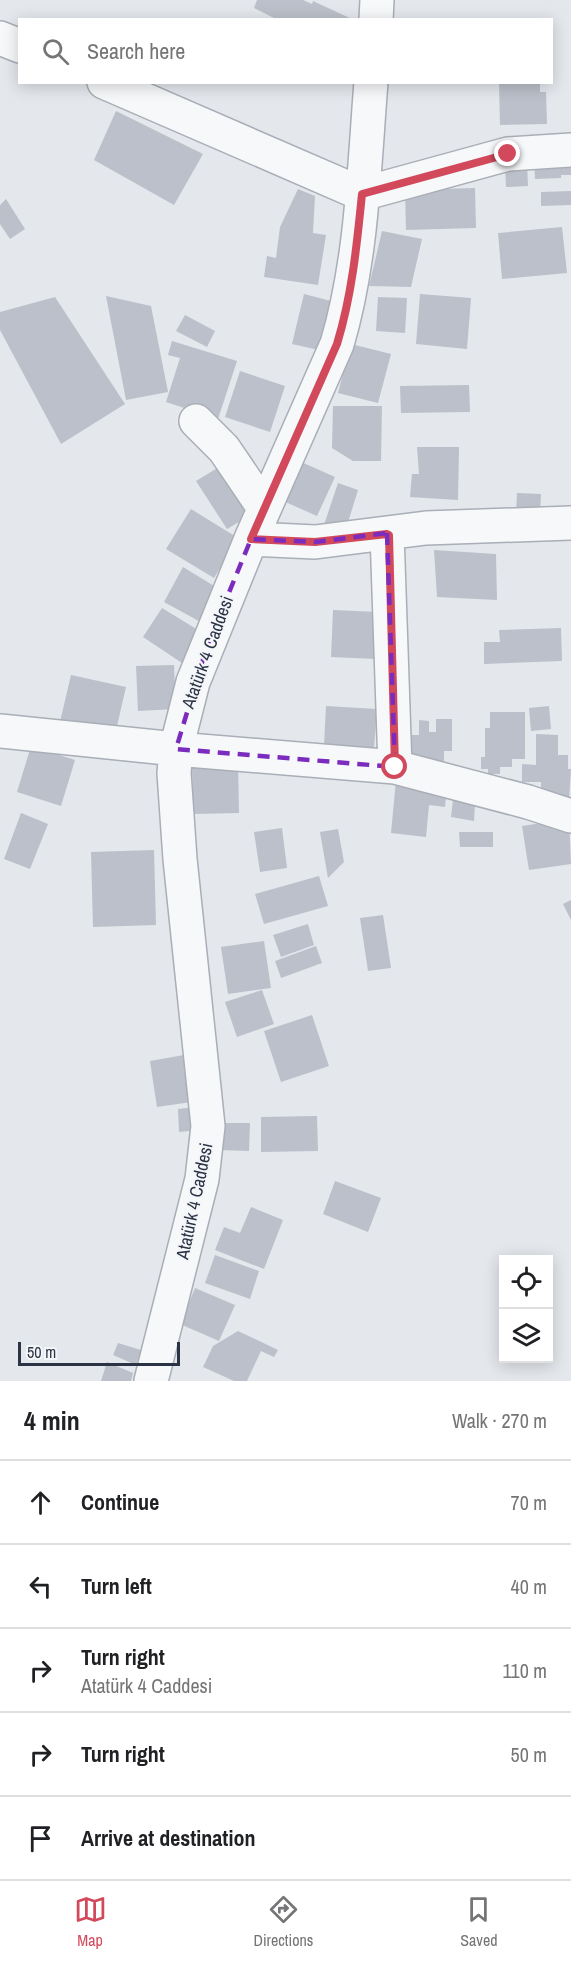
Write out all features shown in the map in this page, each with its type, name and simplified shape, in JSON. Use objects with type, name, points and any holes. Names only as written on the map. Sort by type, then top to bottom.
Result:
[{"type":"street","points":[[376,18],[377,0]]},
{"type":"street","points":[[0,38],[18,45]]},
{"type":"street","points":[[109,84],[362,194],[508,154],[571,150]]},
{"type":"street","name":"Atatürk 4 Caddesi","points":[[151,1381],[202,1179],[208,1126],[180,859],[174,773],[176,749],[193,682],[264,508],[337,344],[346,313],[356,255],[371,84]]},
{"type":"street","points":[[196,422],[224,449],[264,508]]},
{"type":"street","points":[[251,539],[315,542],[426,528],[571,523]]},
{"type":"street","points":[[387,534],[395,767]]},
{"type":"street","points":[[0,731],[176,749],[395,767],[528,802],[571,816]]},
{"type":"highlighted area","points":[[387,533],[395,767],[176,749],[207,646],[251,539],[315,542]]},
{"type":"building","points":[[257,0],[303,0],[312,4],[313,1],[350,18],[274,18],[254,8]]},
{"type":"building","points":[[499,84],[540,84],[540,92],[546,92],[547,124],[500,125]]},
{"type":"building","points":[[116,111],[203,154],[174,205],[94,160]]},
{"type":"building","points":[[571,159],[571,175],[561,175],[561,178],[535,179],[534,160]]},
{"type":"building","points":[[527,161],[528,186],[506,187],[505,162]]},
{"type":"building","points":[[475,188],[476,228],[406,230],[405,190]]},
{"type":"building","points":[[298,189],[315,196],[313,233],[326,235],[318,285],[264,277],[267,256],[276,258],[280,227]]},
{"type":"building","points":[[571,191],[571,205],[541,206],[541,192]]},
{"type":"building","points":[[6,199],[25,229],[10,239],[0,224],[0,205]]},
{"type":"building","points":[[562,227],[567,273],[502,279],[498,233]]},
{"type":"building","points":[[382,231],[422,239],[411,287],[369,286]]},
{"type":"building","points":[[304,294],[335,302],[323,351],[292,344]]},
{"type":"building","points":[[420,294],[471,298],[467,349],[416,344]]},
{"type":"building","points":[[106,296],[151,306],[168,392],[126,400]]},
{"type":"building","points":[[55,297],[125,404],[61,444],[0,330],[0,312]]},
{"type":"building","points":[[378,297],[407,298],[405,333],[376,331]]},
{"type":"building","points":[[185,315],[215,331],[207,347],[176,331]]},
{"type":"building","points":[[172,341],[237,361],[218,419],[166,402],[180,358],[168,355]]},
{"type":"building","points":[[351,344],[391,354],[378,403],[338,393]]},
{"type":"building","points":[[240,371],[285,386],[270,432],[225,417]]},
{"type":"building","points":[[469,385],[470,412],[401,413],[400,386]]},
{"type":"building","points":[[333,406],[382,406],[381,461],[353,461],[332,448]]},
{"type":"building","points":[[417,447],[459,447],[458,500],[410,497],[412,474],[419,474]]},
{"type":"building","points":[[299,461],[335,477],[317,516],[281,500]]},
{"type":"building","points":[[224,464],[254,513],[227,529],[196,481]]},
{"type":"building","points":[[338,483],[358,490],[345,532],[324,525]]},
{"type":"building","points":[[517,493],[541,494],[540,514],[516,514]]},
{"type":"building","points":[[191,509],[238,538],[214,578],[166,549]]},
{"type":"building","points":[[434,550],[496,554],[497,600],[437,597]]},
{"type":"building","points":[[183,567],[224,592],[206,625],[164,602]]},
{"type":"building","points":[[162,608],[198,630],[185,665],[143,637]]},
{"type":"building","points":[[333,610],[378,612],[376,659],[331,657]]},
{"type":"building","points":[[561,628],[562,661],[484,664],[484,642],[500,642],[499,630]]},
{"type":"building","points":[[174,665],[176,709],[138,711],[136,666]]},
{"type":"building","points":[[71,675],[126,687],[114,739],[59,726]]},
{"type":"building","points":[[326,706],[377,709],[374,748],[324,745]]},
{"type":"building","points":[[549,706],[551,729],[531,731],[529,708]]},
{"type":"building","points":[[490,712],[525,712],[525,759],[512,759],[512,767],[500,767],[500,774],[488,774],[488,769],[481,769],[481,757],[485,757],[485,728],[490,728]]},
{"type":"building","points":[[436,719],[452,719],[452,751],[444,751],[444,769],[421,769],[421,756],[409,756],[410,735],[419,735],[419,720],[429,721],[429,732],[436,732]]},
{"type":"building","points":[[536,734],[558,735],[558,755],[568,755],[568,769],[571,769],[569,801],[541,792],[541,782],[522,782],[522,764],[536,765]]},
{"type":"building","points":[[31,746],[75,760],[61,806],[17,792]]},
{"type":"building","points":[[192,763],[238,763],[239,813],[193,814]]},
{"type":"building","points":[[396,780],[447,785],[445,807],[429,805],[426,837],[391,833]]},
{"type":"building","points":[[453,800],[475,804],[474,821],[451,817]]},
{"type":"building","points":[[21,813],[48,824],[30,869],[4,859]]},
{"type":"building","points":[[569,819],[571,864],[529,870],[522,826]]},
{"type":"building","points":[[282,828],[287,868],[260,872],[254,832]]},
{"type":"building","points":[[338,829],[344,862],[328,878],[320,832]]},
{"type":"building","points":[[459,832],[493,832],[493,847],[460,847]]},
{"type":"building","points":[[154,850],[156,925],[93,927],[91,852]]},
{"type":"building","points":[[319,876],[328,906],[264,924],[255,894]]},
{"type":"building","points":[[571,900],[571,920],[563,904]]},
{"type":"building","points":[[383,915],[391,968],[368,971],[360,918]]},
{"type":"building","points":[[308,924],[314,945],[281,957],[273,935]]},
{"type":"building","points":[[264,941],[271,988],[228,994],[221,947]]},
{"type":"building","points":[[316,946],[322,963],[281,978],[275,961]]},
{"type":"building","points":[[262,990],[274,1024],[237,1037],[225,1002]]},
{"type":"building","points":[[312,1015],[329,1066],[281,1082],[264,1031]]},
{"type":"building","points":[[184,1055],[191,1102],[157,1107],[150,1061]]},
{"type":"building","points":[[197,1107],[199,1130],[179,1132],[178,1109]]},
{"type":"building","points":[[317,1116],[318,1151],[261,1152],[261,1117]]},
{"type":"building","points":[[219,1123],[250,1123],[249,1151],[218,1150]]},
{"type":"building","points":[[335,1181],[381,1198],[368,1232],[323,1214]]},
{"type":"building","points":[[251,1207],[283,1220],[264,1269],[215,1250],[224,1227],[240,1233]]},
{"type":"building","points":[[215,1255],[259,1271],[250,1299],[205,1283]]},
{"type":"building","points":[[195,1288],[235,1305],[219,1341],[180,1324]]},
{"type":"building","points":[[238,1331],[278,1350],[274,1357],[261,1351],[247,1381],[234,1381],[203,1367],[213,1346]]},
{"type":"building","points":[[118,1343],[141,1350],[136,1365],[113,1355]]},
{"type":"building","points":[[107,1362],[133,1373],[131,1381],[101,1381]]},
{"type":"route","points":[[395,767],[389,535],[315,542],[251,539],[337,344],[348,302],[356,255],[362,194],[508,154]]}]
